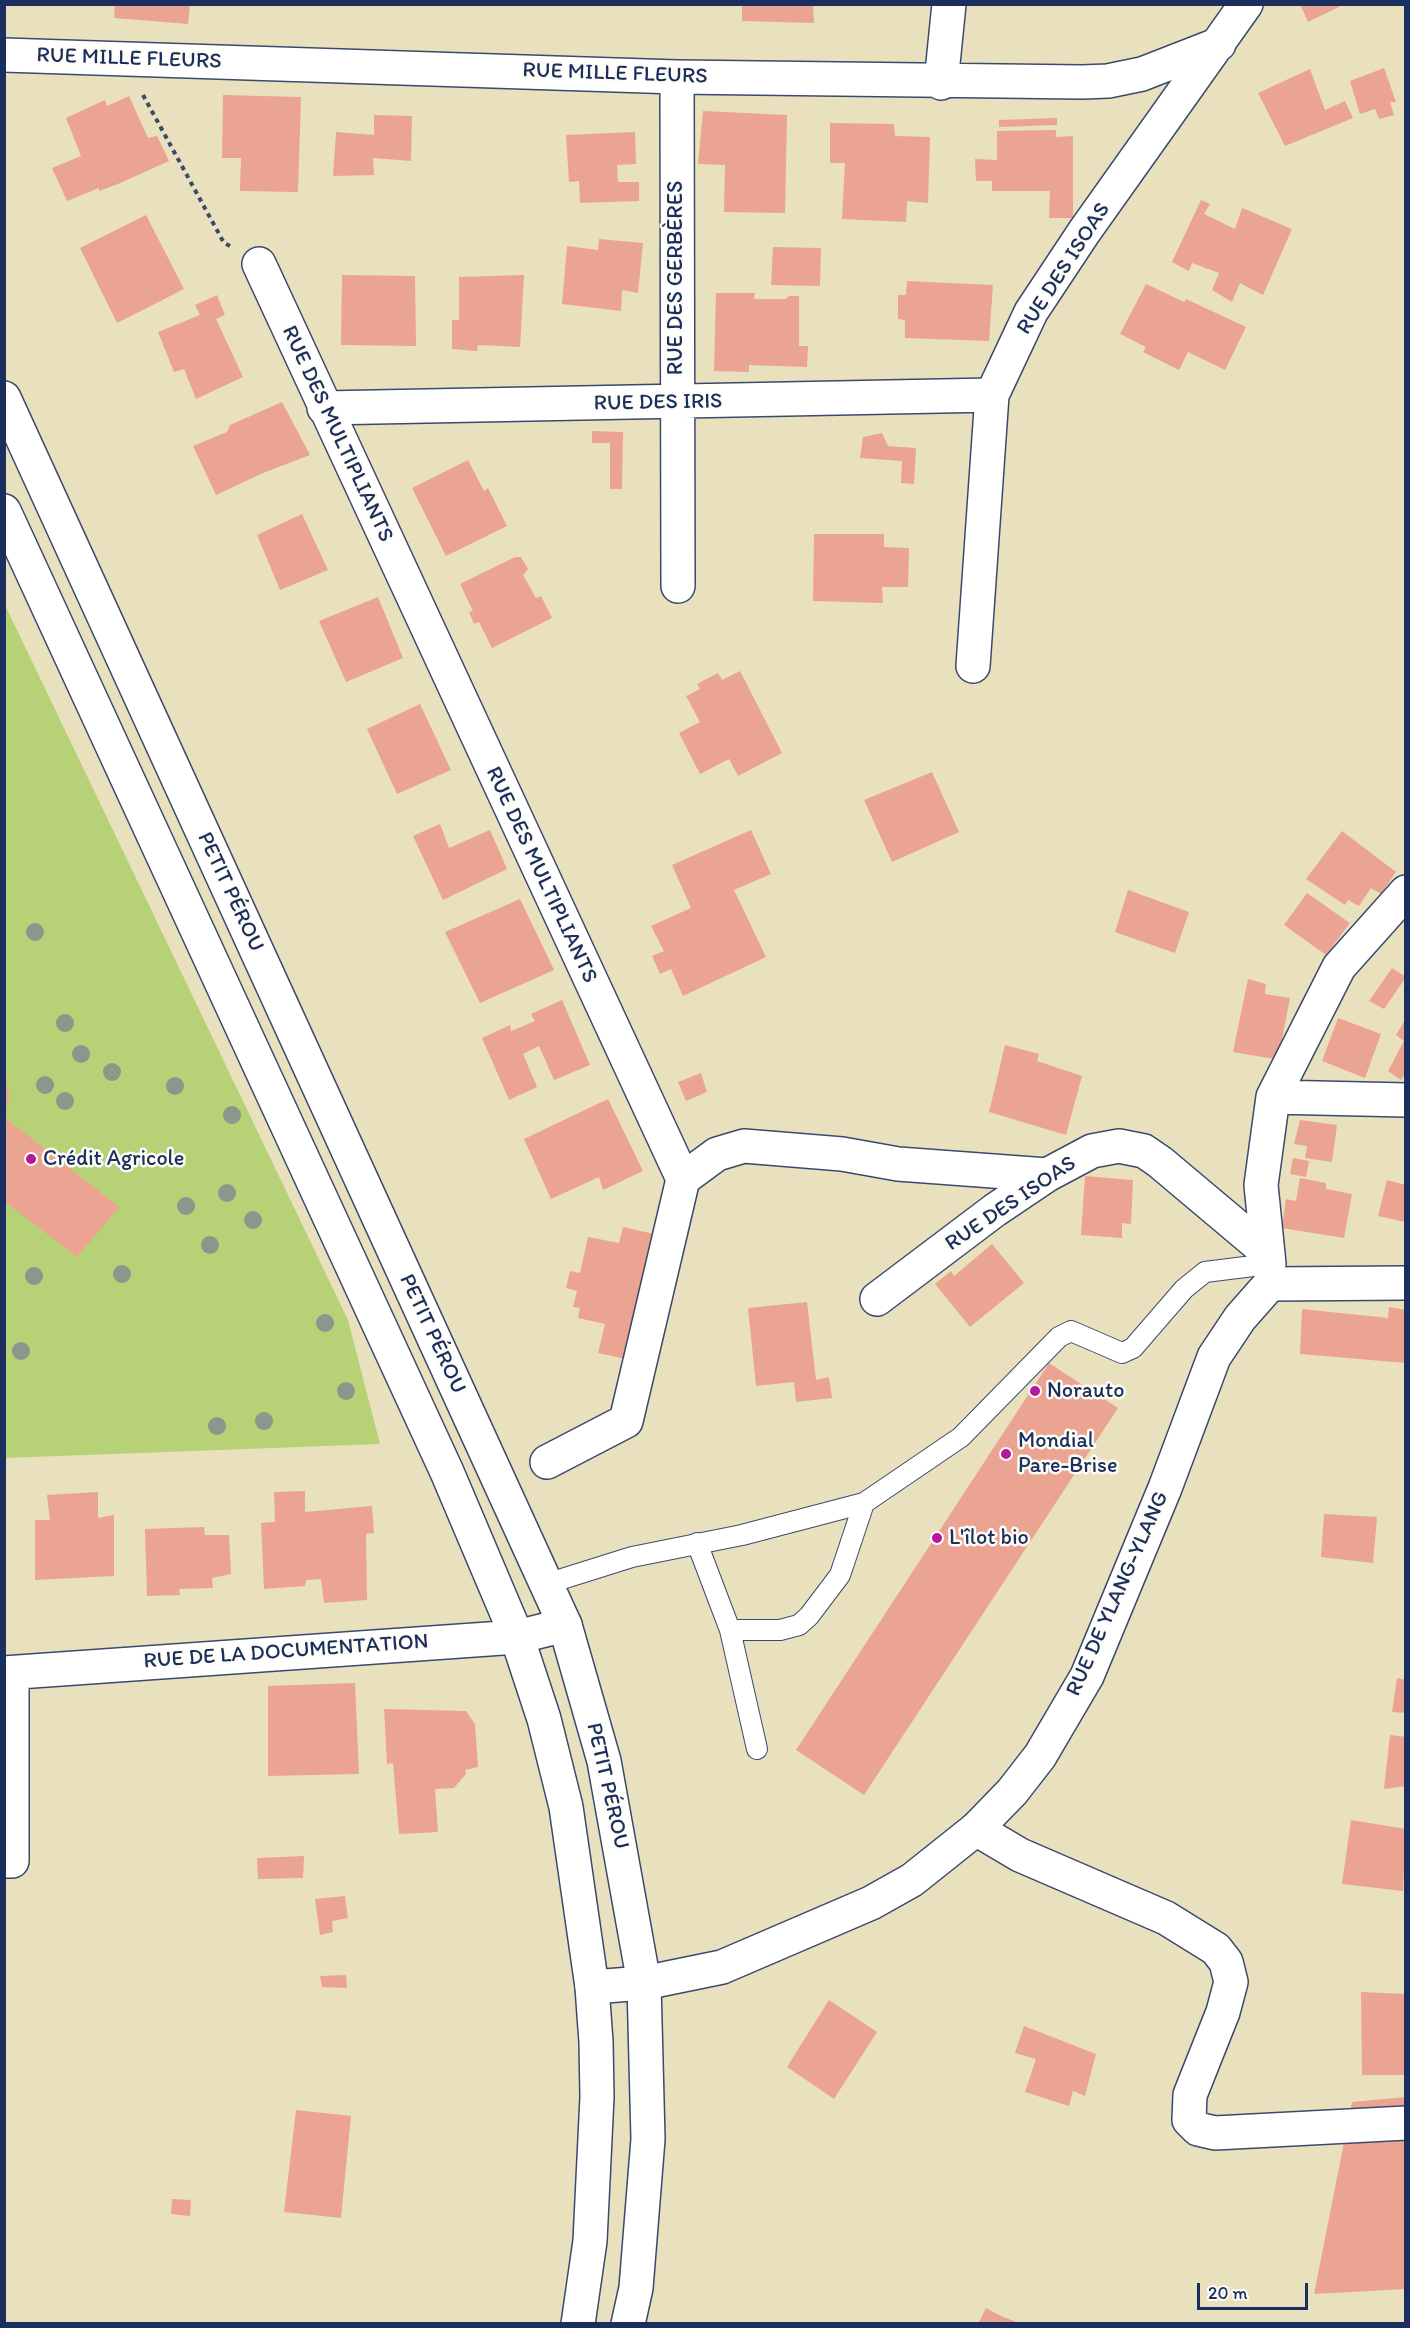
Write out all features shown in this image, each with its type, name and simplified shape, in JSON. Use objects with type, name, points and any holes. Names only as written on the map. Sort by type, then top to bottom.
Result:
[{"type":"main road","points":[[941,82],[949,4]]},
{"type":"main road","name":"RUE DES ISOAS","points":[[973,666],[992,395],[1031,312],[1084,232],[1246,4]]},
{"type":"main road","name":"RUE MILLE FLEURS","points":[[4,55],[677,77],[941,82],[1108,81],[1143,74],[1219,44]]},
{"type":"main road","name":"RUE DES GERBÈRES","points":[[677,77],[675,403],[678,586]]},
{"type":"main road","name":"RUE DES MULTIPLIANTS","points":[[259,264],[683,1179]]},
{"type":"main road","name":"RUE DES IRIS","points":[[324,408],[675,403],[992,395]]},
{"type":"main road","name":"PETIT PÉROU","points":[[4,398],[566,1625],[604,1761],[644,1983],[648,2139],[636,2288],[628,2324]]},
{"type":"main road","name":"PETIT PÉROU","points":[[4,511],[447,1472],[518,1636],[544,1719],[566,1807],[592,1987],[597,2097],[590,2241],[578,2324]]},
{"type":"main road","points":[[1406,892],[1339,966],[1273,1097],[1261,1185],[1269,1267],[1406,1283]]},
{"type":"main road","points":[[1273,1097],[1406,1100]]},
{"type":"main road","points":[[547,1462],[626,1421],[683,1179],[717,1154],[744,1146],[842,1154],[897,1164],[1047,1175]]},
{"type":"main road","name":"RUE DES ISOAS","points":[[877,1299],[995,1210],[1047,1175],[1092,1151],[1119,1146],[1144,1151],[1269,1267]]},
{"type":"main road","name":"RUE DE YLANG-YLANG","points":[[592,1987],[644,1983],[722,1967],[870,1903],[912,1880],[976,1829],[1012,1792],[1040,1756],[1088,1676],[1165,1488],[1214,1357],[1240,1318],[1269,1267]]},
{"type":"main road","name":"RUE DE LA DOCUMENTATION","points":[[8,1673],[518,1636],[566,1625]]},
{"type":"main road","points":[[4,1862],[12,1861],[8,1673]]},
{"type":"main road","points":[[976,1829],[1020,1855],[1166,1918],[1216,1949],[1226,1962],[1230,1982],[1223,2012],[1190,2095],[1189,2120],[1198,2129],[1215,2133],[1406,2123]]},
{"type":"lane","points":[[546,1584],[632,1557],[697,1542],[742,1535],[864,1503],[961,1437],[1059,1337],[1071,1331],[1122,1353],[1133,1348],[1184,1288],[1205,1272],[1269,1267]]},
{"type":"lane","points":[[730,1630],[780,1630],[799,1625],[809,1616],[840,1575],[864,1503]]},
{"type":"lane","points":[[697,1542],[730,1630],[757,1749]]},
{"type":"path","points":[[123,60],[224,243],[259,264]]},
{"type":"green space","points":[[4,603],[348,1320],[380,1444],[5,1458]]},
{"type":"building","points":[[115,4],[190,4],[188,24],[114,18]]},
{"type":"building","points":[[742,4],[813,4],[814,23],[742,21]]},
{"type":"building","points":[[1300,4],[1345,4],[1308,22]]},
{"type":"building","points":[[1384,68],[1396,102],[1390,102],[1394,115],[1379,119],[1375,109],[1360,114],[1350,81]]},
{"type":"building","points":[[1310,69],[1325,110],[1345,101],[1353,118],[1285,146],[1258,93]]},
{"type":"building","points":[[223,95],[301,97],[298,192],[240,191],[241,158],[222,158]]},
{"type":"building","points":[[129,96],[148,138],[157,136],[169,161],[118,184],[99,191],[99,188],[67,201],[52,168],[81,156],[66,118],[105,100],[107,106]]},
{"type":"building","points":[[703,111],[787,115],[785,213],[724,212],[725,165],[698,164]]},
{"type":"building","points":[[374,115],[412,116],[411,161],[373,158],[374,175],[333,176],[336,132],[374,135]]},
{"type":"building","points":[[1057,118],[1057,125],[999,127],[999,120]]},
{"type":"building","points":[[830,123],[894,124],[895,136],[930,137],[928,203],[907,201],[906,222],[842,219],[845,163],[830,163]]},
{"type":"building","points":[[1056,130],[1056,137],[1073,136],[1073,218],[1049,218],[1050,191],[992,191],[992,181],[976,181],[975,159],[997,160],[997,131]]},
{"type":"building","points":[[635,132],[636,164],[617,165],[618,182],[639,182],[639,201],[580,203],[579,181],[569,182],[566,135]]},
{"type":"building","points":[[1201,200],[1210,204],[1204,214],[1235,229],[1242,208],[1292,229],[1263,295],[1240,283],[1232,302],[1212,290],[1219,273],[1192,263],[1189,271],[1172,262]]},
{"type":"building","points":[[146,215],[184,289],[117,323],[80,248]]},
{"type":"building","points":[[599,239],[643,243],[638,293],[622,290],[621,311],[562,304],[567,246],[598,250]]},
{"type":"building","points":[[773,247],[821,248],[820,286],[771,285]]},
{"type":"building","points":[[342,275],[415,276],[416,346],[341,345]]},
{"type":"building","points":[[524,275],[520,347],[478,345],[477,351],[452,349],[452,320],[459,320],[459,277]]},
{"type":"building","points":[[907,281],[993,285],[989,341],[905,338],[905,320],[898,319],[898,295],[906,295]]},
{"type":"building","points":[[1146,284],[1184,302],[1186,299],[1246,327],[1225,370],[1188,352],[1179,370],[1143,352],[1146,347],[1120,334]]},
{"type":"building","points":[[716,293],[755,293],[754,299],[786,299],[789,296],[799,296],[799,346],[808,346],[807,367],[749,365],[749,372],[714,371]]},
{"type":"building","points":[[217,295],[225,315],[216,319],[243,377],[196,399],[184,369],[174,372],[158,332],[200,315],[195,305]]},
{"type":"building","points":[[282,402],[310,455],[263,473],[216,495],[193,446],[227,432],[230,425]]},
{"type":"building","points":[[592,431],[623,432],[622,489],[610,489],[610,443],[592,443]]},
{"type":"building","points":[[882,433],[888,446],[916,448],[914,484],[901,483],[902,461],[860,458],[863,437]]},
{"type":"building","points":[[468,460],[484,491],[488,488],[507,526],[446,556],[412,488]]},
{"type":"building","points":[[302,514],[328,570],[280,590],[257,535]]},
{"type":"building","points":[[814,534],[884,534],[884,547],[909,548],[908,587],[882,587],[883,603],[813,601]]},
{"type":"building","points":[[515,557],[521,557],[528,569],[523,575],[536,598],[541,596],[552,618],[492,648],[479,622],[474,624],[469,612],[473,611],[460,584]]},
{"type":"building","points":[[378,597],[403,658],[346,682],[319,621]]},
{"type":"building","points":[[740,671],[782,753],[738,776],[729,759],[700,774],[679,733],[700,722],[686,696],[700,689],[697,684],[718,673],[722,680]]},
{"type":"building","points":[[420,704],[451,770],[397,794],[367,729]]},
{"type":"building","points":[[932,772],[959,832],[892,862],[864,800]]},
{"type":"building","points":[[440,824],[449,848],[490,830],[507,869],[443,900],[413,836]]},
{"type":"building","points":[[751,830],[771,874],[734,890],[766,957],[683,996],[671,969],[660,974],[652,956],[664,951],[651,926],[691,908],[672,865]]},
{"type":"building","points":[[1342,831],[1396,872],[1381,894],[1371,888],[1359,906],[1348,900],[1345,905],[1306,879]]},
{"type":"building","points":[[1128,890],[1189,912],[1175,953],[1115,932]]},
{"type":"building","points":[[1307,893],[1350,923],[1326,955],[1284,925]]},
{"type":"building","points":[[520,899],[554,970],[480,1003],[445,932]]},
{"type":"building","points":[[1392,968],[1406,977],[1384,1009],[1369,1001]]},
{"type":"building","points":[[1248,979],[1266,984],[1265,994],[1290,998],[1282,1039],[1274,1059],[1233,1052]]},
{"type":"building","points":[[562,1000],[590,1065],[554,1080],[539,1046],[523,1054],[537,1087],[509,1100],[482,1038],[510,1025],[511,1031],[535,1021],[531,1014]]},
{"type":"building","points":[[1338,1018],[1381,1034],[1365,1078],[1322,1061]]},
{"type":"building","points":[[1406,1018],[1406,1073],[1401,1080],[1388,1071],[1404,1041],[1396,1035]]},
{"type":"building","points":[[1005,1045],[1039,1054],[1037,1061],[1082,1076],[1066,1135],[989,1112]]},
{"type":"building","name":"Crédit Agricole","points":[[4,1072],[9,1096],[6,1112],[4,1112]]},
{"type":"building","points":[[701,1073],[707,1092],[686,1101],[678,1082]]},
{"type":"building","points":[[608,1099],[643,1171],[603,1190],[599,1177],[551,1199],[524,1139]]},
{"type":"building","name":"Crédit Agricole","points":[[4,1117],[119,1207],[77,1257],[4,1201]]},
{"type":"building","points":[[1300,1120],[1337,1125],[1332,1162],[1305,1158],[1307,1146],[1294,1144]]},
{"type":"building","points":[[1293,1158],[1309,1161],[1306,1177],[1290,1174]]},
{"type":"building","points":[[1085,1176],[1133,1180],[1131,1224],[1122,1223],[1122,1238],[1081,1235]]},
{"type":"building","points":[[1300,1178],[1326,1183],[1326,1189],[1352,1194],[1344,1238],[1282,1228],[1286,1199],[1296,1201]]},
{"type":"building","points":[[1387,1180],[1406,1185],[1406,1222],[1378,1216]]},
{"type":"building","points":[[623,1227],[654,1234],[626,1359],[598,1353],[605,1324],[578,1318],[580,1308],[573,1307],[577,1291],[566,1288],[570,1271],[580,1273],[588,1237],[619,1243]]},
{"type":"building","points":[[992,1244],[1024,1283],[970,1327],[935,1284],[951,1271],[954,1276]]},
{"type":"building","points":[[807,1302],[816,1380],[829,1377],[832,1398],[796,1402],[794,1382],[756,1386],[748,1308]]},
{"type":"building","points":[[1389,1307],[1406,1310],[1406,1363],[1300,1354],[1302,1309],[1388,1318]]},
{"type":"building","points":[[1049,1363],[1118,1408],[864,1795],[796,1750]]},
{"type":"building","points":[[305,1491],[305,1512],[372,1506],[374,1533],[366,1534],[367,1600],[324,1603],[321,1579],[306,1580],[305,1586],[264,1589],[261,1523],[275,1522],[274,1492]]},
{"type":"building","points":[[98,1492],[98,1518],[114,1515],[114,1576],[35,1580],[35,1520],[50,1520],[47,1495]]},
{"type":"building","points":[[1324,1514],[1377,1517],[1373,1563],[1321,1557]]},
{"type":"building","points":[[204,1527],[205,1535],[229,1535],[231,1574],[212,1578],[213,1588],[179,1589],[180,1595],[147,1596],[145,1529]]},
{"type":"building","points":[[1397,1678],[1406,1680],[1406,1713],[1392,1712]]},
{"type":"building","points":[[355,1683],[359,1774],[268,1776],[268,1686]]},
{"type":"building","points":[[384,1709],[466,1711],[475,1724],[478,1767],[465,1770],[466,1774],[454,1788],[435,1789],[438,1832],[399,1834],[393,1763],[387,1764]]},
{"type":"building","points":[[1390,1735],[1406,1737],[1406,1786],[1384,1789]]},
{"type":"building","points":[[1351,1820],[1406,1829],[1403,1891],[1342,1884]]},
{"type":"building","points":[[304,1856],[303,1878],[258,1879],[257,1858]]},
{"type":"building","points":[[345,1896],[348,1918],[332,1921],[333,1932],[320,1935],[315,1899]]},
{"type":"building","points":[[346,1975],[347,1988],[322,1987],[320,1976]]},
{"type":"building","points":[[1361,1992],[1406,1994],[1406,2075],[1362,2075]]},
{"type":"building","points":[[829,2000],[877,2032],[834,2099],[787,2067]]},
{"type":"building","points":[[1024,2026],[1096,2054],[1085,2096],[1073,2091],[1069,2106],[1025,2092],[1036,2059],[1015,2053]]},
{"type":"building","points":[[1406,2097],[1406,2289],[1314,2294],[1352,2102]]},
{"type":"building","points":[[296,2110],[351,2116],[341,2218],[284,2212]]},
{"type":"building","points":[[172,2199],[191,2200],[190,2216],[171,2214]]},
{"type":"building","points":[[986,2308],[1001,2316],[1022,2324],[978,2324]]},
{"type":"place","name":"Crédit Agricole","points":[[31,1159]]},
{"type":"place","name":"Norauto","points":[[1035,1391]]},
{"type":"place","name":"Mondial Pare-Brise","points":[[1006,1454]]},
{"type":"place","name":"L'îlot bio","points":[[937,1538]]}]
